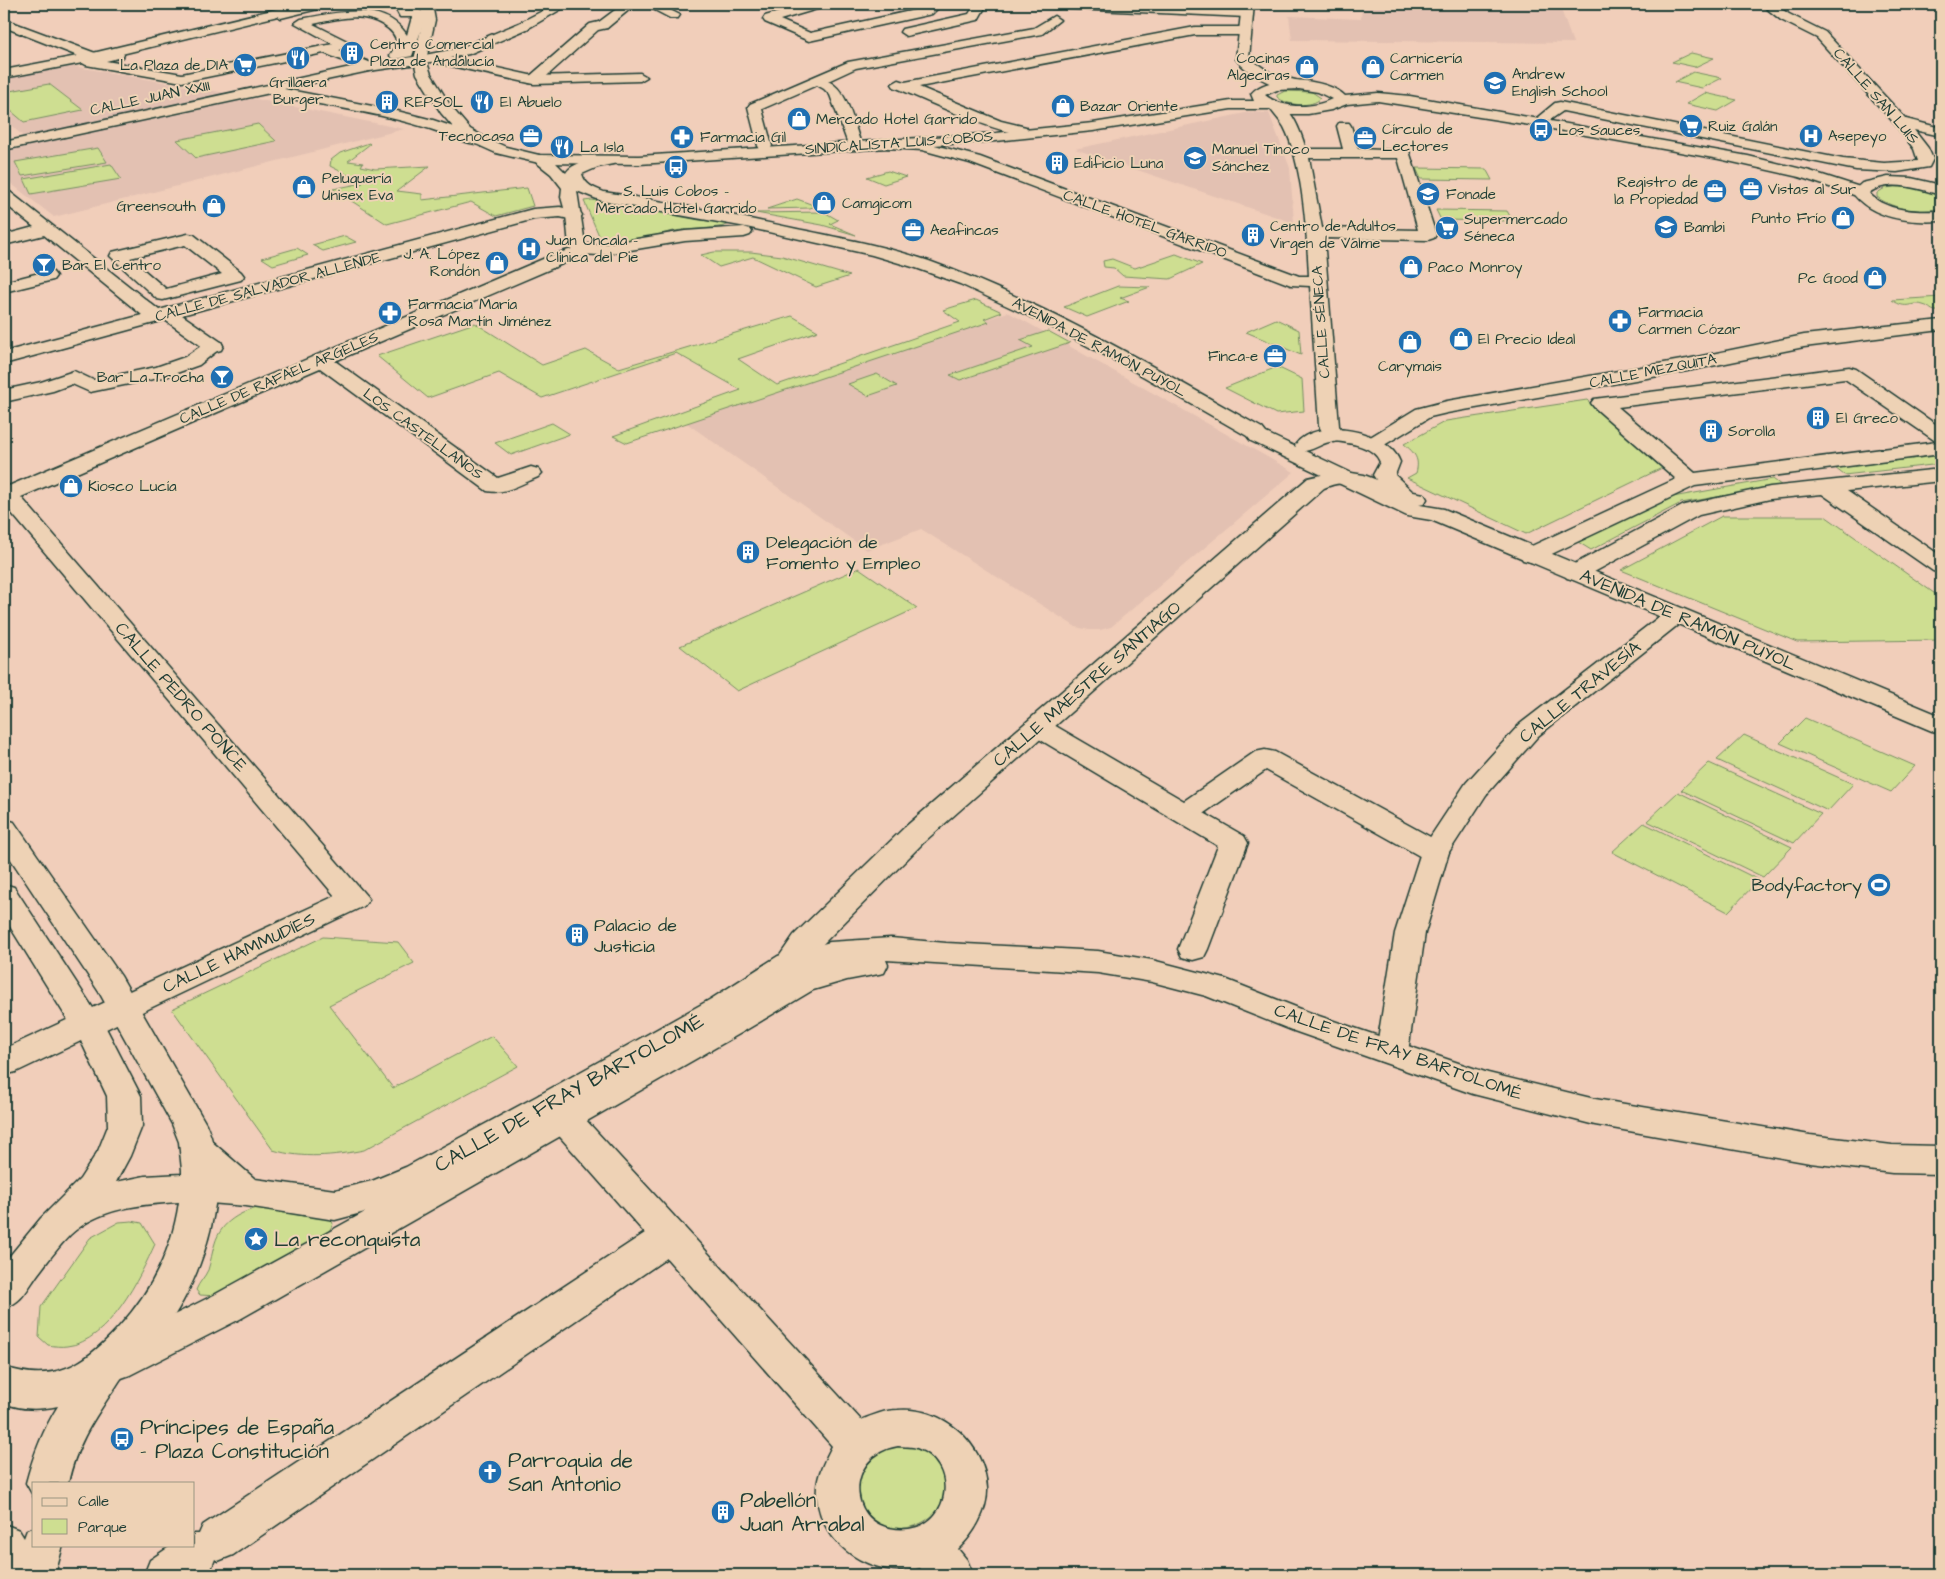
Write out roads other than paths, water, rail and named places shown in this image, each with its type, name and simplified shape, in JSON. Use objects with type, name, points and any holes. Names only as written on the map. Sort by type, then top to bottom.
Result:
[{"type":"street","points":[[4,64],[79,51],[278,4]]},
{"type":"street","points":[[4,74],[93,57],[311,4]]},
{"type":"street","points":[[322,4],[86,61],[182,78],[345,45],[301,23],[357,12],[393,25],[404,39],[401,50],[396,55],[407,53],[418,25],[418,13],[404,14],[399,4]]},
{"type":"street","name":"SINDICALISTA LUIS COBOS","points":[[426,4],[429,20],[427,59],[424,74],[433,112],[481,141],[501,150],[539,159],[608,161],[974,138],[1093,127],[1231,105],[1273,106],[1314,110]]},
{"type":"street","name":"CALLE JUAN XXIII","points":[[4,146],[369,67],[464,52],[523,26],[564,4]]},
{"type":"street","points":[[534,80],[594,27],[604,26],[630,4]]},
{"type":"street","points":[[648,4],[674,15]]},
{"type":"street","points":[[820,4],[769,19],[809,37],[928,12],[936,4]]},
{"type":"street","points":[[892,36],[979,17],[981,4]]},
{"type":"street","points":[[1052,4],[1248,9],[1242,59],[1255,72],[1276,81],[1324,89],[1378,90],[1545,117],[1880,182],[1913,183],[1941,190]]},
{"type":"street","name":"CALLE SAN LUIS","points":[[1545,117],[1560,106],[1808,158],[1854,165],[1897,168],[1924,164],[1926,159],[1921,148],[1901,122],[1821,35],[1785,17],[1767,4]]},
{"type":"street","points":[[765,146],[755,107],[854,65],[1038,31],[1059,20],[1034,19]]},
{"type":"street","points":[[4,23],[93,57]]},
{"type":"street","points":[[904,86],[1195,31],[1246,31]]},
{"type":"street","name":"SINDICALISTA LUIS COBOS","points":[[427,59],[438,40]]},
{"type":"street","points":[[325,49],[369,67]]},
{"type":"street","points":[[427,59],[534,80],[640,77]]},
{"type":"street","name":"SINDICALISTA LUIS COBOS","points":[[427,59],[442,92],[459,115],[480,134],[510,148],[530,152],[575,156],[1021,130],[1124,117],[1262,91],[1279,86],[1298,85]]},
{"type":"street","points":[[854,65],[996,124],[1021,130]]},
{"type":"street","points":[[1255,72],[1252,76],[1261,84],[1262,91]]},
{"type":"street","points":[[816,80],[829,86],[836,94],[853,141]]},
{"type":"street","points":[[1324,89],[1339,97],[1339,101]]},
{"type":"street","points":[[265,90],[393,114],[433,112],[481,141]]},
{"type":"street","name":"CALLE SÉNECA","points":[[1262,91],[1258,94],[1259,98],[1282,111],[1284,118],[1289,121],[1300,153],[1315,233],[1329,426],[1334,436]]},
{"type":"street","points":[[1289,121],[1294,116],[1326,108],[1339,101],[1355,98],[1389,98],[1540,122],[1789,170],[1832,181],[1860,192],[1863,198],[1871,204],[1938,223]]},
{"type":"street","points":[[1901,122],[1941,132]]},
{"type":"street","points":[[1344,126],[1352,153]]},
{"type":"street","name":"CALLE HOTEL GARRIDO","points":[[974,138],[960,143],[959,149],[974,158],[974,160]]},
{"type":"street","points":[[1921,148],[1941,142]]},
{"type":"street","name":"CALLE HOTEL GARRIDO","points":[[888,144],[923,146],[974,160],[1297,280],[1317,280]]},
{"type":"street","points":[[1300,153],[1404,154],[1428,235],[1315,233]]},
{"type":"street","points":[[539,159],[549,164],[562,176],[570,188],[577,246],[584,250]]},
{"type":"street","name":"AVENIDA DE RAMÓN PUYOL","points":[[608,161],[594,163],[574,172],[578,184],[590,192],[602,196],[772,226],[850,244],[921,264],[1001,295],[1083,334],[1256,432],[1258,437],[1377,472],[1409,496],[1426,504],[1436,514]]},
{"type":"street","points":[[1860,192],[1866,186],[1880,182]]},
{"type":"street","points":[[4,195],[46,230],[162,315],[214,346],[192,361],[161,372],[90,386],[46,387],[4,396]]},
{"type":"street","name":"AVENIDA DE RAMÓN PUYOL","points":[[572,208],[585,196],[602,196]]},
{"type":"street","name":"CALLE DE SALVADOR ALLENDE","points":[[4,358],[533,214],[560,212],[572,208]]},
{"type":"street","points":[[720,233],[736,226],[736,221],[732,219]]},
{"type":"street","points":[[4,240],[46,230]]},
{"type":"street","name":"AVENIDA DE RAMÓN PUYOL","points":[[584,250],[600,250],[720,233],[793,232]]},
{"type":"street","points":[[188,240],[235,276],[163,295],[118,256],[188,240]]},
{"type":"street","name":"CALLE DE RAFAEL ARGELES","points":[[6,496],[320,360],[556,260],[584,250]]},
{"type":"street","points":[[4,286],[47,276]]},
{"type":"street","name":"CALLE MEZQUITA","points":[[1374,443],[1423,413],[1447,408],[1687,365],[1804,341],[1941,325]]},
{"type":"street","name":"LOS CASTELLANOS","points":[[320,360],[495,486],[531,473]]},
{"type":"street","points":[[1690,480],[1601,403],[1849,373],[1941,437]]},
{"type":"street","points":[[1328,480],[1377,472],[1390,462],[1388,456],[1374,443],[1348,436],[1314,439],[1305,452],[1310,477],[1328,480],[1364,481],[1392,494],[1409,496]]},
{"type":"street","points":[[1531,555],[1690,480],[1941,448]]},
{"type":"street","points":[[1575,573],[1692,510],[1770,493],[1941,475]]},
{"type":"street","name":"AVENIDA DE RAMÓN PUYOL","points":[[1328,480],[1415,511],[1436,514],[1941,725]]},
{"type":"street","name":"CALLE MAESTRE SANTIAGO","points":[[789,964],[805,943],[914,836],[1038,727],[1328,480]]},
{"type":"street","points":[[1826,487],[1941,566]]},
{"type":"street","name":"CALLE PEDRO PONCE","points":[[6,496],[354,899]]},
{"type":"street","name":"CALLE TRAVESÍA","points":[[1392,1052],[1410,933],[1435,852],[1476,789],[1529,730],[1676,615]]},
{"type":"street","points":[[1038,727],[1234,843],[1193,949]]},
{"type":"street","points":[[1184,814],[1265,758],[1435,852]]},
{"type":"street","points":[[4,828],[124,1007],[188,1124],[198,1150],[198,1188],[194,1220],[176,1274],[160,1304],[107,1367],[64,1429],[51,1464],[48,1482]]},
{"type":"street","points":[[4,894],[95,1037],[124,1096],[125,1126],[113,1156],[93,1189],[26,1260],[4,1292]]},
{"type":"street","name":"CALLE HAMMUDÍES","points":[[4,1063],[354,899]]},
{"type":"street","name":"CALLE DE FRAY BARTOLOMÉ","points":[[4,1386],[11,1389],[35,1392],[62,1388],[227,1307],[557,1111],[789,964],[830,953],[882,950],[1098,962],[1152,971],[1214,987],[1305,1023],[1485,1085],[1595,1112],[1810,1149],[1892,1159],[1941,1160]]},
{"type":"street","name":"CALLE DE FRAY BARTOLOMÉ","points":[[62,1221],[97,1202],[135,1191],[198,1188],[246,1192],[335,1205],[378,1194],[557,1111],[802,982],[848,968],[946,954]]},
{"type":"street","name":"CALLE DE FRAY BARTOLOMÉ","points":[[557,1111],[857,1445]]},
{"type":"street","points":[[198,1150],[246,1192]]},
{"type":"street","points":[[193,1556],[670,1236]]},
{"type":"street","points":[[898,1428],[920,1430],[940,1438],[955,1453],[964,1472],[966,1492],[960,1514],[947,1531],[940,1560],[907,1552],[882,1549],[861,1539],[846,1524],[838,1504],[836,1482],[844,1462],[857,1445],[876,1433],[898,1428]]},
{"type":"place","name":"Centro Comercial Plaza de Andalucía","points":[[352,53]]},
{"type":"place","name":"Grillaera Burger","points":[[298,58]]},
{"type":"place","name":"La Plaza de DIA","points":[[245,65]]},
{"type":"place","name":"Cocinas Algeciras","points":[[1307,67]]},
{"type":"place","name":"Carnicería Carmen","points":[[1373,67]]},
{"type":"place","name":"Andrew English School","points":[[1495,83]]},
{"type":"place","name":"REPSOL","points":[[387,102]]},
{"type":"place","name":"El Abuelo","points":[[482,102]]},
{"type":"place","name":"Bazar Oriente","points":[[1063,106]]},
{"type":"place","name":"Mercado Hotel Garrido","points":[[799,119]]},
{"type":"place","name":"Ruiz Galán","points":[[1691,126]]},
{"type":"place","name":"Los Sauces","points":[[1541,130]]},
{"type":"place","name":"Tecnocasa","points":[[531,136]]},
{"type":"place","name":"Asepeyo","points":[[1811,136]]},
{"type":"place","name":"Farmacia Gil","points":[[682,137]]},
{"type":"place","name":"Círculo de Lectores","points":[[1365,138]]},
{"type":"place","name":"La Isla","points":[[562,147]]},
{"type":"place","name":"Manuel Tinoco Sánchez","points":[[1195,158]]},
{"type":"place","name":"Edificio Luna","points":[[1057,163]]},
{"type":"place","name":"S. Luis Cobos - Mercado Hotel Garrido","points":[[676,167]]},
{"type":"place","name":"Peluquería Unisex Eva","points":[[304,187]]},
{"type":"place","name":"Vistas al Sur","points":[[1751,189]]},
{"type":"place","name":"Registro de la Propiedad","points":[[1715,191]]},
{"type":"place","name":"Fonade","points":[[1428,194]]},
{"type":"place","name":"Camgicom","points":[[824,203]]},
{"type":"place","name":"Greensouth","points":[[214,206]]},
{"type":"place","name":"Punto Frío","points":[[1843,218]]},
{"type":"place","name":"Bambi","points":[[1666,227]]},
{"type":"place","name":"Supermercado Séneca","points":[[1447,228]]},
{"type":"place","name":"Aeafincas","points":[[913,230]]},
{"type":"place","name":"Centro de Adultos Virgen de Valme","points":[[1253,235]]},
{"type":"place","name":"Juan Oncala - Clínica del Pie","points":[[529,249]]},
{"type":"place","name":"J. A. López Rondón","points":[[497,263]]},
{"type":"place","name":"Bar El Centro","points":[[44,265]]},
{"type":"place","name":"Paco Monroy","points":[[1411,267]]},
{"type":"place","name":"Pc Good","points":[[1875,278]]},
{"type":"place","name":"Farmacia María Rosa Martín Jiménez","points":[[390,313]]},
{"type":"place","name":"Farmacia Carmen Cózar","points":[[1620,321]]},
{"type":"place","name":"El Precio Ideal","points":[[1461,339]]},
{"type":"place","name":"Carymais","points":[[1410,342]]},
{"type":"place","name":"Finca-e","points":[[1275,356]]},
{"type":"place","name":"Bar La Trocha","points":[[222,377]]},
{"type":"place","name":"El Greco","points":[[1818,418]]},
{"type":"place","name":"Sorolla","points":[[1711,431]]},
{"type":"place","name":"Kiosco Lucía","points":[[71,486]]},
{"type":"place","name":"Delegación de Fomento y Empleo","points":[[748,552]]},
{"type":"place","name":"Bodyfactory","points":[[1879,885]]},
{"type":"place","name":"Palacio de Justicia","points":[[577,935]]},
{"type":"place","name":"La reconquista","points":[[256,1239]]},
{"type":"place","name":"Príncipes de España - Plaza Constitución","points":[[122,1439]]},
{"type":"place","name":"Parroquia de San Antonio","points":[[490,1472]]},
{"type":"place","name":"Pabellón Juan Arrabal","points":[[723,1512]]}]
